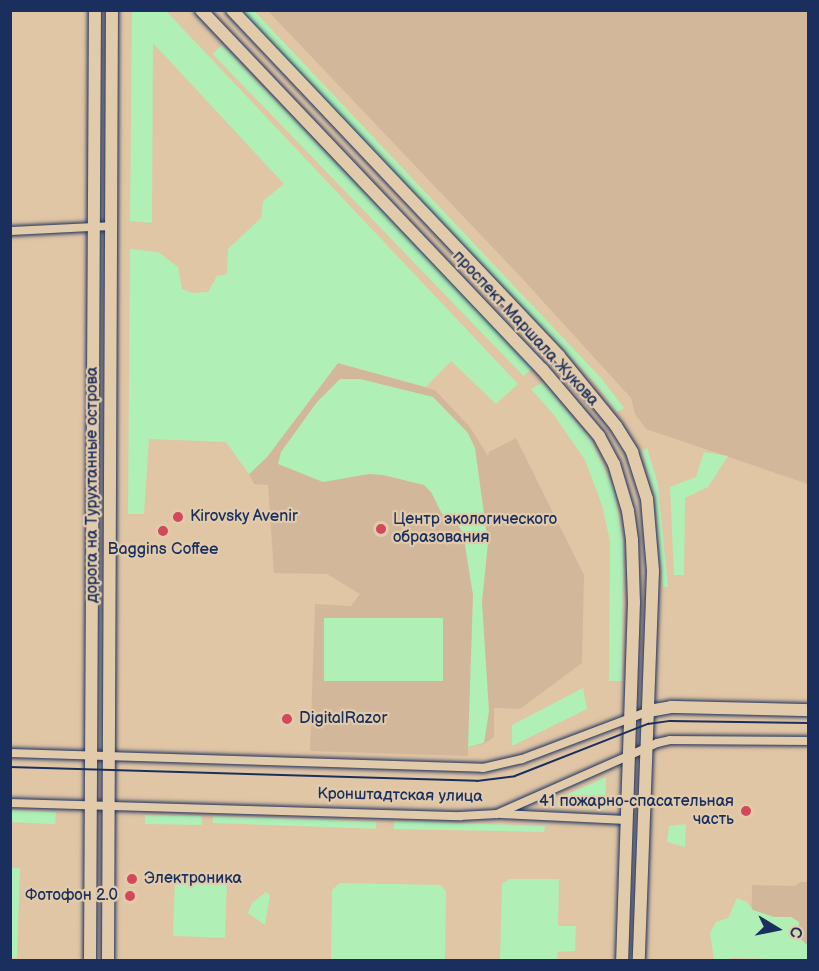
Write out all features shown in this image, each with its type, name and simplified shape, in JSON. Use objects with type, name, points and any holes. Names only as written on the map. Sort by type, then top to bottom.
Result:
[{"type":"main road","name":"дорога на Турухтанные острова","points":[[91,756],[95,10]]},
{"type":"main road","name":"проспект Маршала Жукова","points":[[201,10],[542,369],[599,436],[614,464],[622,486],[632,540],[634,602],[632,716],[622,960]]},
{"type":"main road","name":"проспект Маршала Жукова","points":[[231,10],[559,356],[626,440],[641,474],[652,535],[653,604],[639,960]]},
{"type":"main road","name":"дорога на Турухтанные острова","points":[[108,960],[113,13]]},
{"type":"main road","name":"Кронштадтская улица","points":[[649,711],[671,707],[808,710]]},
{"type":"main road","points":[[90,960],[91,756]]},
{"type":"street","points":[[10,231],[46,231],[66,226],[111,226]]},
{"type":"street","name":"Кронштадтская улица","points":[[10,753],[483,768],[522,759],[649,711]]},
{"type":"street","name":"Кронштадтская улица","points":[[10,803],[497,814],[629,753],[670,740],[808,741]]},
{"type":"street","points":[[497,814],[626,820]]},
{"type":"shaded area","points":[[268,11],[808,11],[808,484],[646,429],[635,414],[631,398],[517,273]]},
{"type":"shaded area","name":"Центр экологического образования","points":[[338,363],[435,390],[470,427],[488,456],[489,452],[516,438],[584,575],[582,663],[520,709],[494,708],[494,737],[484,744],[468,747],[468,756],[310,751],[315,604],[351,606],[360,594],[327,574],[274,573],[268,485],[254,484],[249,474],[267,457]]},
{"type":"shaded area","points":[[800,882],[808,882],[808,960],[751,941],[752,885],[795,886]]},
{"type":"green space","points":[[132,11],[166,11],[518,384],[496,404],[451,361],[426,387],[338,363],[267,457],[249,474],[226,442],[149,439],[144,514],[128,514],[130,249],[158,252],[178,267],[182,289],[193,293],[208,292],[217,276],[227,274],[228,249],[261,218],[263,201],[284,184],[153,43],[152,223],[130,221]]},
{"type":"green space","points":[[241,11],[254,11],[601,378],[624,408],[617,412],[595,383]]},
{"type":"green space","points":[[222,45],[533,367],[524,376],[213,54]]},
{"type":"green space","points":[[340,379],[360,379],[433,397],[468,433],[475,448],[488,543],[482,602],[489,711],[484,743],[468,747],[473,595],[463,533],[457,524],[442,514],[431,492],[424,485],[369,474],[323,482],[278,464],[281,452],[317,402]]},
{"type":"green space","points":[[543,382],[591,440],[614,489],[623,541],[622,681],[609,681],[610,541],[602,505],[585,460],[554,415],[531,389]]},
{"type":"green space","points":[[647,448],[658,484],[668,587],[663,587],[655,498],[642,451]]},
{"type":"green space","points":[[704,452],[728,456],[708,487],[685,498],[684,575],[674,575],[670,487],[696,477]]},
{"type":"green space","points":[[324,618],[443,618],[443,681],[324,681]]},
{"type":"green space","points":[[583,688],[587,709],[512,746],[512,725]]},
{"type":"green space","points":[[606,777],[605,809],[557,807],[559,798]]},
{"type":"green space","points":[[11,810],[56,812],[55,824],[10,822]]},
{"type":"green space","points":[[145,815],[202,816],[202,825],[145,824]]},
{"type":"green space","points":[[213,816],[376,822],[376,829],[213,823]]},
{"type":"green space","points":[[394,821],[545,826],[544,832],[394,829]]},
{"type":"green space","points":[[686,824],[685,847],[667,842],[669,826]]},
{"type":"green space","points":[[11,868],[20,868],[17,958],[11,958]]},
{"type":"green space","points":[[175,878],[227,880],[225,938],[173,936]]},
{"type":"green space","points":[[509,879],[559,879],[558,926],[576,926],[575,951],[558,952],[557,960],[500,960],[502,884]]},
{"type":"green space","points":[[340,883],[441,885],[446,891],[445,960],[331,960],[332,890]]},
{"type":"green space","points":[[266,892],[270,895],[265,925],[248,913],[252,903]]},
{"type":"green space","points":[[737,898],[747,902],[753,910],[774,917],[791,917],[799,922],[799,937],[808,946],[808,960],[730,958],[729,960],[714,960],[710,933],[716,922],[728,918]]},
{"type":"tram line","points":[[10,767],[477,781],[515,776],[648,724],[670,721],[808,723]]},
{"type":"place","name":"Kirovsky Avenir","points":[[178,517]]},
{"type":"place","name":"Центр экологического образования","points":[[381,529]]},
{"type":"place","name":"Baggins Coffee","points":[[163,531]]},
{"type":"place","name":"DigitalRazor","points":[[287,719]]},
{"type":"place","name":"41 пожарно-спасательная часть","points":[[746,811]]},
{"type":"place","name":"Электроника","points":[[132,879]]},
{"type":"place","name":"Фотофон 2.0","points":[[130,896]]}]
